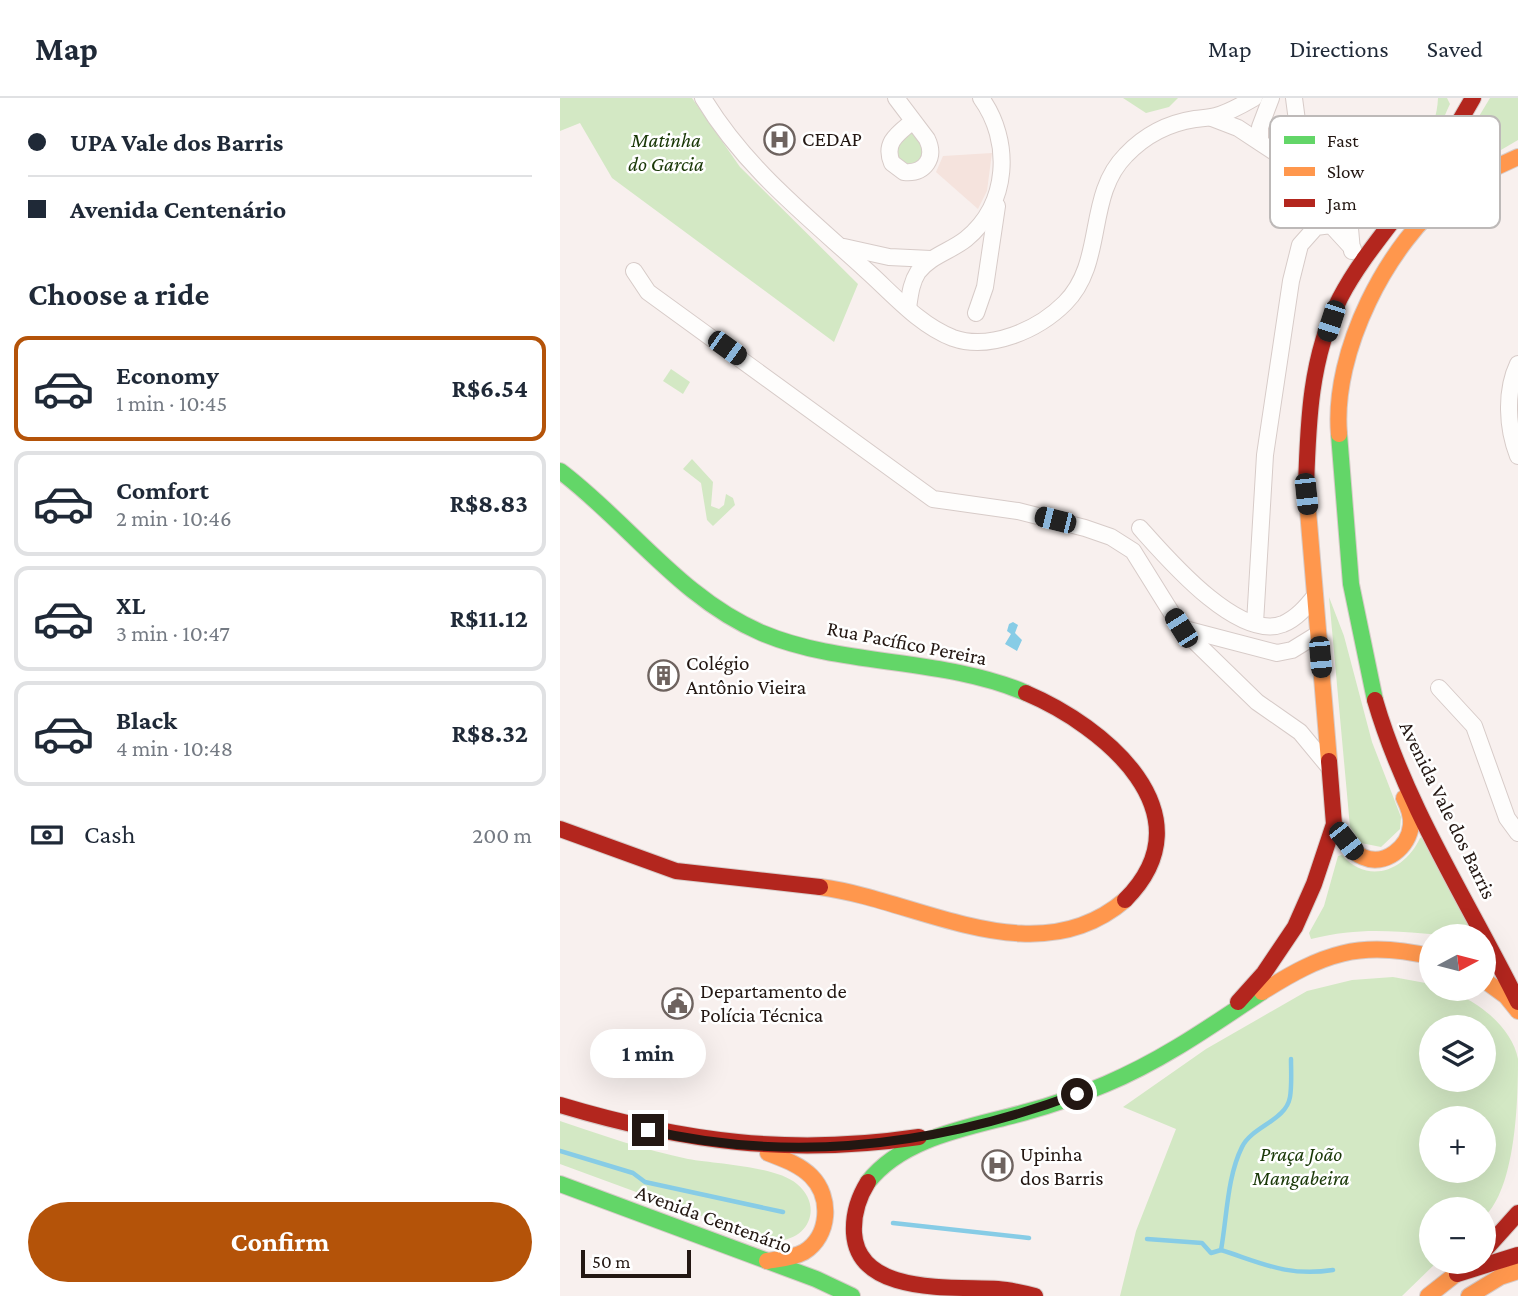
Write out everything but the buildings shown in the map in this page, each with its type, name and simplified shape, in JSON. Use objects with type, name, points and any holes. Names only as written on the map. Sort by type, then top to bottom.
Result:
[{"type":"street","points":[[703,98],[760,173],[908,308],[930,327],[955,339],[973,341],[998,340],[1046,319],[1066,302],[1085,272],[1095,239],[1097,213],[1115,167],[1127,154],[1159,130],[1179,122],[1212,118],[1255,98]]},
{"type":"street","points":[[896,98],[913,121]]},
{"type":"street","points":[[976,313],[985,287],[998,193],[1001,142],[997,126],[981,98]]},
{"type":"street","points":[[1260,142],[1260,127],[1271,98]]},
{"type":"street","points":[[1294,98],[1296,116]]},
{"type":"street","points":[[1462,116],[1473,98]]},
{"type":"street","points":[[1212,118],[1238,128],[1270,149]]},
{"type":"street","name":"Avenida Vale dos Barris","points":[[1500,163],[1518,157]]},
{"type":"street","points":[[908,308],[913,280],[931,259],[969,236],[985,219],[998,193]]},
{"type":"street","points":[[1255,623],[1265,455],[1291,281],[1300,245],[1315,228]]},
{"type":"street","points":[[1334,228],[1353,250]]},
{"type":"street","points":[[1232,1010],[1264,973],[1295,927],[1314,884],[1334,824],[1306,494],[1308,416],[1317,364],[1353,250],[1350,228]]},
{"type":"street","points":[[1339,300],[1388,228]]},
{"type":"street","name":"Avenida Vale dos Barris","points":[[1418,228],[1378,282],[1361,318],[1348,358],[1339,400],[1347,565],[1377,708],[1410,789],[1518,1003]]},
{"type":"street","points":[[839,245],[889,257],[931,259]]},
{"type":"street","points":[[634,271],[648,292],[933,499],[1018,511],[1111,537],[1133,551],[1181,628],[1250,695],[1300,732],[1329,767]]},
{"type":"street","points":[[1518,364],[1510,394],[1510,421],[1518,456]]},
{"type":"street","name":"Rua Pacífico Pereira","points":[[560,471],[586,489],[704,601],[743,625],[796,644],[974,674],[1041,698],[1082,722],[1130,765],[1154,811],[1157,832],[1149,872],[1117,907],[1094,920],[1041,935],[991,930],[846,891],[691,873],[663,867],[560,829]]},
{"type":"street","points":[[1140,528],[1189,581],[1240,618],[1255,623],[1281,625],[1299,614],[1315,596]]},
{"type":"street","points":[[1181,628],[1277,653],[1292,650],[1318,634]]},
{"type":"street","points":[[1440,688],[1474,726],[1507,818],[1518,833]]},
{"type":"street","points":[[1334,824],[1355,852],[1368,858],[1379,860],[1390,857],[1407,840],[1411,827],[1410,814],[1387,757],[1377,708]]},
{"type":"street","points":[[560,1105],[668,1134],[755,1148],[866,1145],[952,1130],[1010,1117],[1120,1077],[1164,1055],[1312,962],[1366,951],[1396,950],[1419,954]]},
{"type":"street","points":[[1496,989],[1518,1011]]},
{"type":"street","points":[[952,1130],[893,1158],[874,1174],[862,1191],[855,1211],[855,1231],[863,1262],[885,1275],[933,1289],[1002,1289],[1035,1296]]},
{"type":"street","points":[[755,1148],[798,1166],[813,1179],[825,1208],[821,1234],[814,1244],[803,1252],[767,1261]]},
{"type":"street","name":"Avenida Centenário","points":[[560,1184],[767,1261],[852,1296]]},
{"type":"street","points":[[1496,1239],[1518,1213]]},
{"type":"street","points":[[1496,1262],[1518,1255]]},
{"type":"street","points":[[1469,1296],[1500,1277],[1518,1272]]},
{"type":"street","points":[[1427,1296],[1458,1274]]},
{"type":"shaded area","points":[[992,153],[987,191],[978,209],[936,172],[943,156]]},
{"type":"green space","name":"Matinha do Garcia","points":[[560,98],[692,98],[740,167],[858,284],[834,342],[612,178],[580,123],[560,131]]},
{"type":"green space","points":[[1123,98],[1178,98],[1169,107],[1146,113]]},
{"type":"green space","points":[[1438,98],[1447,98],[1450,104],[1445,116],[1436,115]]},
{"type":"green space","points":[[1490,98],[1518,98],[1518,140],[1500,151],[1500,116],[1479,116]]},
{"type":"green space","points":[[913,129],[926,147],[918,167],[899,162],[894,151],[896,142]]},
{"type":"green space","points":[[671,369],[690,382],[683,394],[663,381]]},
{"type":"green space","points":[[692,459],[713,482],[711,506],[719,509],[724,505],[726,494],[733,498],[735,505],[713,526],[707,520],[701,483],[683,469]]},
{"type":"green space","points":[[1329,597],[1344,636],[1372,742],[1401,817],[1400,829],[1381,847],[1361,843],[1350,827]]},
{"type":"green space","points":[[1425,836],[1470,924],[1419,924],[1419,933],[1355,932],[1311,939],[1309,933],[1324,906],[1338,856],[1342,855],[1363,870],[1385,870],[1405,859],[1420,838]]},
{"type":"green space","name":"Praça João Mangabeira","points":[[1393,977],[1419,982],[1419,1001],[1470,1001],[1490,1015],[1419,1015],[1419,1092],[1496,1092],[1497,1021],[1507,1033],[1518,1059],[1513,1142],[1509,1165],[1496,1202],[1496,1197],[1419,1197],[1419,1274],[1425,1274],[1402,1296],[1120,1296],[1136,1231],[1176,1129],[1123,1107],[1206,1049],[1307,991],[1352,980]]},
{"type":"green space","points":[[560,1121],[672,1155],[761,1169],[787,1178],[806,1194],[810,1205],[807,1225],[800,1233],[790,1238],[778,1241],[764,1239],[560,1164]]},
{"type":"water","points":[[1013,622],[1018,625],[1015,633],[1022,640],[1017,651],[1005,644],[1011,634],[1007,631],[1009,624]]},
{"type":"waterway","points":[[1291,1059],[1291,1092],[1287,1105],[1276,1118],[1247,1140],[1237,1159],[1230,1184],[1221,1250],[1288,1270],[1333,1270]]},
{"type":"waterway","points":[[560,1151],[633,1173],[645,1182],[783,1212]]},
{"type":"waterway","points":[[893,1223],[1029,1238]]},
{"type":"waterway","points":[[1147,1239],[1202,1243],[1211,1253],[1221,1250]]},
{"type":"traffic: fast","points":[[1339,434],[1351,584],[1375,700]]},
{"type":"traffic: fast","points":[[560,471],[681,581],[706,601],[762,633],[825,652],[961,673],[1026,693]]},
{"type":"traffic: fast","points":[[868,1182],[883,1166],[900,1154],[941,1135],[1056,1103],[1127,1075],[1186,1042],[1262,992]]},
{"type":"traffic: fast","points":[[560,1184],[816,1279],[852,1296]]},
{"type":"traffic: slow","points":[[1500,165],[1518,157]]},
{"type":"traffic: slow","points":[[1339,434],[1339,402],[1355,335],[1386,270],[1416,228]]},
{"type":"traffic: slow","points":[[1306,487],[1329,761]]},
{"type":"traffic: slow","points":[[1334,824],[1346,843],[1358,854],[1371,859],[1387,857],[1401,847],[1409,833],[1411,818],[1404,798]]},
{"type":"traffic: slow","points":[[820,887],[858,894],[976,927],[1015,933],[1053,932],[1090,922],[1125,900]]},
{"type":"traffic: slow","points":[[1262,992],[1304,968],[1342,954],[1384,950],[1419,954]]},
{"type":"traffic: slow","points":[[1496,989],[1518,1011]]},
{"type":"traffic: slow","points":[[767,1261],[804,1252],[819,1236],[825,1216],[822,1194],[811,1176],[796,1165],[768,1153]]},
{"type":"traffic: slow","points":[[1469,1296],[1500,1277],[1518,1271]]},
{"type":"traffic: slow","points":[[1428,1296],[1456,1274]]},
{"type":"traffic: jam","points":[[1462,116],[1473,98]]},
{"type":"traffic: jam","points":[[1306,487],[1312,391],[1322,343],[1340,298],[1359,266],[1387,228]]},
{"type":"traffic: jam","points":[[1026,693],[1086,727],[1114,750],[1137,777],[1152,805],[1157,836],[1149,868],[1125,900]]},
{"type":"traffic: jam","points":[[1375,700],[1388,740],[1421,816],[1518,1002]]},
{"type":"traffic: jam","points":[[1238,1002],[1264,973],[1295,927],[1314,884],[1334,824],[1329,761]]},
{"type":"traffic: jam","points":[[560,829],[676,871],[820,887]]},
{"type":"traffic: jam","points":[[560,1105],[650,1128],[738,1142],[826,1145],[919,1137]]},
{"type":"traffic: jam","points":[[868,1182],[857,1206],[854,1233],[859,1253],[872,1268],[889,1278],[910,1284],[1003,1289],[1035,1296]]},
{"type":"traffic: jam","points":[[1496,1238],[1518,1213]]},
{"type":"traffic: jam","points":[[1496,1262],[1518,1255]]},
{"type":"place","name":"CEDAP","points":[[779,139]]},
{"type":"place","name":"Colégio Antônio Vieira","points":[[663,675]]},
{"type":"place","name":"Departamento de Polícia Técnica","points":[[677,1003]]},
{"type":"place","name":"Upinha dos Barris","points":[[997,1166]]},
{"type":"route","points":[[648,1130],[755,1148],[815,1149],[866,1145],[904,1140],[1010,1117],[1077,1094]]}]
